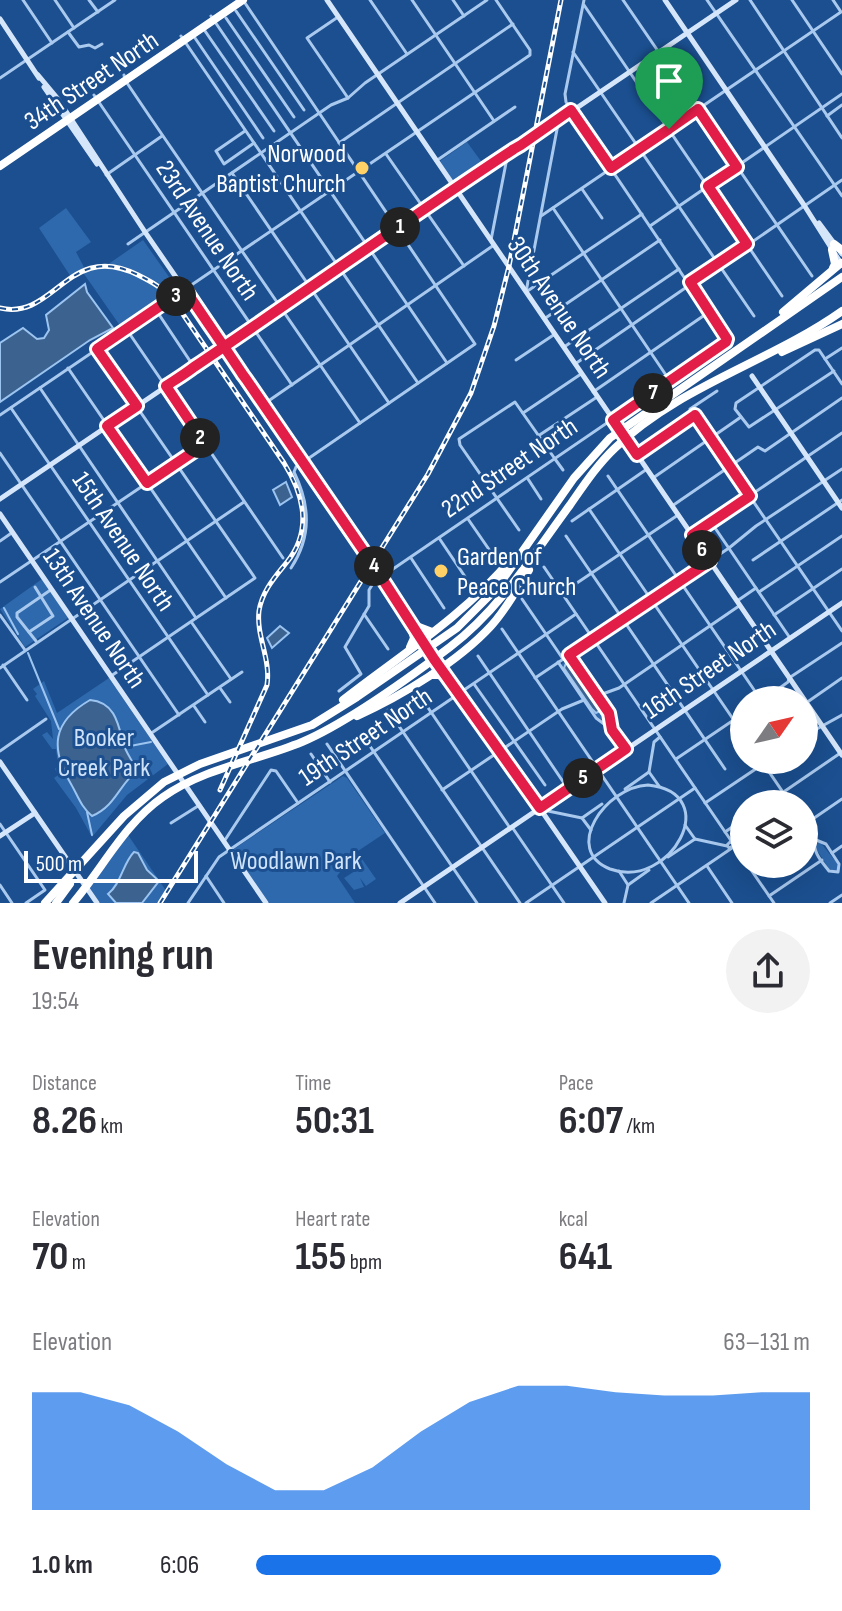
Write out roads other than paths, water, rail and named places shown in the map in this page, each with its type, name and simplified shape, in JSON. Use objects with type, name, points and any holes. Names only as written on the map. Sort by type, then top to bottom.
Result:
[{"type":"highway","name":"34th Street North","points":[[0,166],[234,0]]},
{"type":"highway","name":"34th Street North","points":[[212,18],[243,0]]},
{"type":"highway","name":"34th Street North","points":[[0,159],[22,148]]},
{"type":"highway","points":[[830,271],[838,250]]},
{"type":"highway","points":[[763,331],[830,271],[842,264]]},
{"type":"highway","points":[[56,903],[89,857],[135,806],[170,778],[291,734],[344,706],[457,628],[485,602],[581,470],[610,438],[841,278]]},
{"type":"highway","points":[[331,727],[479,638],[505,609],[545,539],[591,475],[634,432],[688,397],[842,311]]},
{"type":"highway","points":[[736,370],[842,324]]},
{"type":"highway","points":[[291,734],[330,710],[480,594],[535,534]]},
{"type":"highway","points":[[415,626],[435,644]]},
{"type":"highway","points":[[409,649],[415,626]]},
{"type":"highway","points":[[427,677],[436,663],[450,653]]},
{"type":"highway","points":[[75,903],[140,816],[177,788],[306,740],[382,704],[427,677],[439,675],[450,678],[450,653]]},
{"type":"highway","points":[[45,903],[76,873]]},
{"type":"street","points":[[23,0],[52,43]]},
{"type":"street","points":[[55,0],[74,28]]},
{"type":"street","points":[[89,0],[98,12]]},
{"type":"street","points":[[0,78],[115,0]]},
{"type":"street","points":[[243,0],[475,344],[296,467],[294,472],[305,496],[307,527],[302,551],[291,568]]},
{"type":"street","name":"30th Avenue North","points":[[327,0],[794,686]]},
{"type":"street","points":[[370,0],[407,54]]},
{"type":"street","points":[[412,0],[494,121]]},
{"type":"street","points":[[453,0],[464,16]]},
{"type":"street","points":[[128,244],[290,133],[348,98],[487,0]]},
{"type":"street","points":[[0,415],[530,55],[530,50],[496,0]]},
{"type":"street","points":[[623,0],[812,276]]},
{"type":"street","points":[[665,0],[838,250],[842,264]]},
{"type":"street","points":[[707,0],[842,196]]},
{"type":"street","points":[[0,499],[736,0]]},
{"type":"street","points":[[750,0],[842,138]]},
{"type":"street","points":[[792,0],[842,74]]},
{"type":"street","points":[[541,216],[841,12],[833,0]]},
{"type":"street","points":[[538,436],[709,312],[566,102],[565,94],[584,2]]},
{"type":"street","points":[[584,2],[782,296]]},
{"type":"street","points":[[236,11],[304,110]]},
{"type":"street","points":[[338,17],[307,38],[348,98]]},
{"type":"street","points":[[212,18],[447,363]]},
{"type":"street","points":[[226,18],[294,117]]},
{"type":"street","points":[[0,19],[392,594],[398,597],[415,626],[427,637],[436,663],[450,678],[605,903]]},
{"type":"street","points":[[339,143],[513,24]]},
{"type":"street","points":[[205,31],[274,131]]},
{"type":"street","points":[[68,32],[79,47],[89,45],[95,48],[102,44]]},
{"type":"street","points":[[195,38],[263,138]]},
{"type":"street","points":[[182,39],[418,383]]},
{"type":"street","points":[[573,52],[754,316]]},
{"type":"street","points":[[125,78],[360,423]]},
{"type":"street","points":[[650,226],[842,94]]},
{"type":"street","name":"23rd Avenue North","points":[[95,98],[292,385]]},
{"type":"street","points":[[827,116],[842,105]]},
{"type":"street","points":[[436,161],[515,107]]},
{"type":"street","points":[[526,292],[559,118]]},
{"type":"street","points":[[836,129],[842,124]]},
{"type":"street","points":[[245,131],[216,151],[224,164],[254,143]]},
{"type":"street","points":[[106,175],[163,135]]},
{"type":"street","points":[[386,153],[464,266]]},
{"type":"street","points":[[264,404],[408,306],[492,243],[508,154]]},
{"type":"street","points":[[232,173],[389,403]]},
{"type":"street","points":[[575,364],[842,180]]},
{"type":"street","points":[[582,188],[602,218]]},
{"type":"street","points":[[553,208],[670,381]]},
{"type":"street","points":[[526,292],[642,214]]},
{"type":"street","points":[[544,319],[660,240]]},
{"type":"street","points":[[564,347],[679,269]]},
{"type":"street","points":[[155,309],[194,367]]},
{"type":"street","name":"22nd Street North","points":[[381,577],[726,342],[709,312]]},
{"type":"street","points":[[126,329],[283,558]]},
{"type":"street","points":[[516,360],[555,334]]},
{"type":"street","points":[[825,359],[842,348]]},
{"type":"street","points":[[97,349],[255,578],[111,676]]},
{"type":"street","points":[[834,371],[749,427],[735,406],[818,349],[834,371],[842,384]]},
{"type":"street","points":[[68,368],[226,598]]},
{"type":"street","points":[[523,413],[581,374]]},
{"type":"street","points":[[752,376],[841,504],[753,560]]},
{"type":"street","points":[[40,388],[196,618]]},
{"type":"street","points":[[717,391],[690,409],[842,631]]},
{"type":"street","points":[[672,506],[758,447],[765,451],[842,398]]},
{"type":"street","points":[[519,530],[460,445],[459,439],[515,402],[563,470]]},
{"type":"street","name":"15th Avenue North","points":[[11,407],[208,695]]},
{"type":"street","points":[[637,455],[695,415]]},
{"type":"street","points":[[653,478],[741,417]]},
{"type":"street","points":[[692,535],[842,433]]},
{"type":"street","points":[[0,582],[205,444]]},
{"type":"street","points":[[0,453],[179,715]]},
{"type":"street","points":[[572,521],[647,469]]},
{"type":"street","points":[[535,678],[842,469]]},
{"type":"street","points":[[608,476],[752,686]]},
{"type":"street","points":[[527,478],[541,499]]},
{"type":"street","points":[[27,700],[2,666],[244,502]]},
{"type":"street","points":[[589,509],[730,716]]},
{"type":"street","name":"13th Avenue North","points":[[0,514],[266,903]]},
{"type":"street","points":[[562,593],[678,515]]},
{"type":"street","points":[[468,519],[497,561]]},
{"type":"street","points":[[711,522],[790,638]]},
{"type":"street","points":[[0,541],[13,532]]},
{"type":"street","points":[[566,536],[725,769]]},
{"type":"street","points":[[597,696],[624,684],[757,590],[842,536]]},
{"type":"street","points":[[439,538],[472,587]]},
{"type":"street","points":[[410,558],[444,608]]},
{"type":"street","points":[[544,567],[726,834],[729,845],[724,853],[651,903]]},
{"type":"street","points":[[774,615],[842,569]]},
{"type":"street","points":[[339,691],[361,674],[345,647],[369,606],[369,590],[381,577]]},
{"type":"street","points":[[29,632],[53,616],[35,587]]},
{"type":"street","points":[[37,642],[17,613],[52,589]]},
{"type":"street","points":[[522,599],[563,659]]},
{"type":"street","name":"16th Street North","points":[[400,903],[842,603]]},
{"type":"street","points":[[364,614],[388,649]]},
{"type":"street","name":"19th Street North","points":[[188,903],[215,860],[576,614]]},
{"type":"street","points":[[0,615],[2,623],[25,650]]},
{"type":"street","points":[[191,622],[231,679]]},
{"type":"street","points":[[502,629],[689,903]]},
{"type":"street","points":[[782,686],[789,678],[842,643]]},
{"type":"street","points":[[435,644],[436,663]]},
{"type":"street","points":[[569,655],[609,713],[612,730]]},
{"type":"street","points":[[478,656],[568,789]]},
{"type":"street","points":[[558,662],[600,721],[612,730],[626,749]]},
{"type":"street","points":[[150,734],[242,672]]},
{"type":"street","points":[[818,695],[842,678]]},
{"type":"street","points":[[474,684],[545,785]]},
{"type":"street","points":[[220,687],[230,702]]},
{"type":"street","points":[[418,693],[564,903]]},
{"type":"street","points":[[442,790],[558,711],[584,700]]},
{"type":"street","points":[[193,705],[205,722]]},
{"type":"street","points":[[388,710],[520,903]]},
{"type":"street","points":[[818,725],[822,726],[842,715]]},
{"type":"street","points":[[0,751],[46,719]]},
{"type":"street","name":"30th Avenue North","points":[[818,720],[841,753]]},
{"type":"street","points":[[676,759],[730,722]]},
{"type":"street","points":[[361,733],[477,903]]},
{"type":"street","points":[[659,786],[635,786],[615,795],[600,810],[591,830],[594,857],[619,871],[643,870],[661,862],[678,843],[686,813],[680,798],[659,786],[649,772],[654,742],[660,737]]},
{"type":"street","points":[[327,744],[435,903]]},
{"type":"street","points":[[786,790],[841,753]]},
{"type":"street","points":[[311,754],[330,782]]},
{"type":"street","points":[[0,762],[97,903]]},
{"type":"street","points":[[224,842],[269,772],[274,770],[298,803]]},
{"type":"street","points":[[582,818],[649,772]]},
{"type":"street","points":[[0,780],[8,774]]},
{"type":"street","points":[[705,803],[745,774]]},
{"type":"street","points":[[526,903],[695,788]]},
{"type":"street","points":[[818,815],[842,799]]},
{"type":"street","points":[[548,820],[550,801]]},
{"type":"street","points":[[171,823],[199,805]]},
{"type":"street","points":[[548,811],[582,818],[591,830]]},
{"type":"street","points":[[3,834],[35,813]]},
{"type":"street","points":[[0,824],[3,834],[45,890],[26,903]]},
{"type":"street","points":[[685,825],[695,839]]},
{"type":"street","points":[[726,834],[730,831]]},
{"type":"street","points":[[624,903],[628,885],[695,839],[729,845]]},
{"type":"street","points":[[818,841],[824,843],[839,864],[838,872],[842,879]]},
{"type":"street","points":[[832,853],[842,846]]},
{"type":"street","points":[[818,854],[829,871],[838,872]]},
{"type":"street","points":[[769,896],[822,860]]},
{"type":"street","points":[[706,865],[732,903]]},
{"type":"street","points":[[619,871],[628,885]]},
{"type":"street","points":[[205,876],[224,903]]},
{"type":"street","points":[[757,878],[774,903]]},
{"type":"street","points":[[0,885],[12,903]]},
{"type":"street","points":[[830,903],[842,895]]},
{"type":"waterway","points":[[4,608],[18,634]]},
{"type":"waterway","points":[[28,653],[59,729]]},
{"type":"waterway","points":[[125,747],[151,742]]},
{"type":"waterway","points":[[87,812],[92,835]]},
{"type":"railway","points":[[160,903],[428,474],[471,393],[494,326],[509,266],[561,0]]},
{"type":"railway","points":[[0,308],[19,309],[35,303],[78,273],[95,267],[114,267],[148,280],[174,301],[291,475],[300,500],[302,525],[295,550],[270,585],[259,611],[267,685],[220,790]]},
{"type":"place","name":"Norwood Baptist Church","points":[[362,168]]},
{"type":"place","name":"Garden of Peace Church","points":[[441,571]]},
{"type":"park label","name":"Booker Creek Park","points":[[104,752]]},
{"type":"park label","name":"Woodlawn Park","points":[[296,860]]}]
